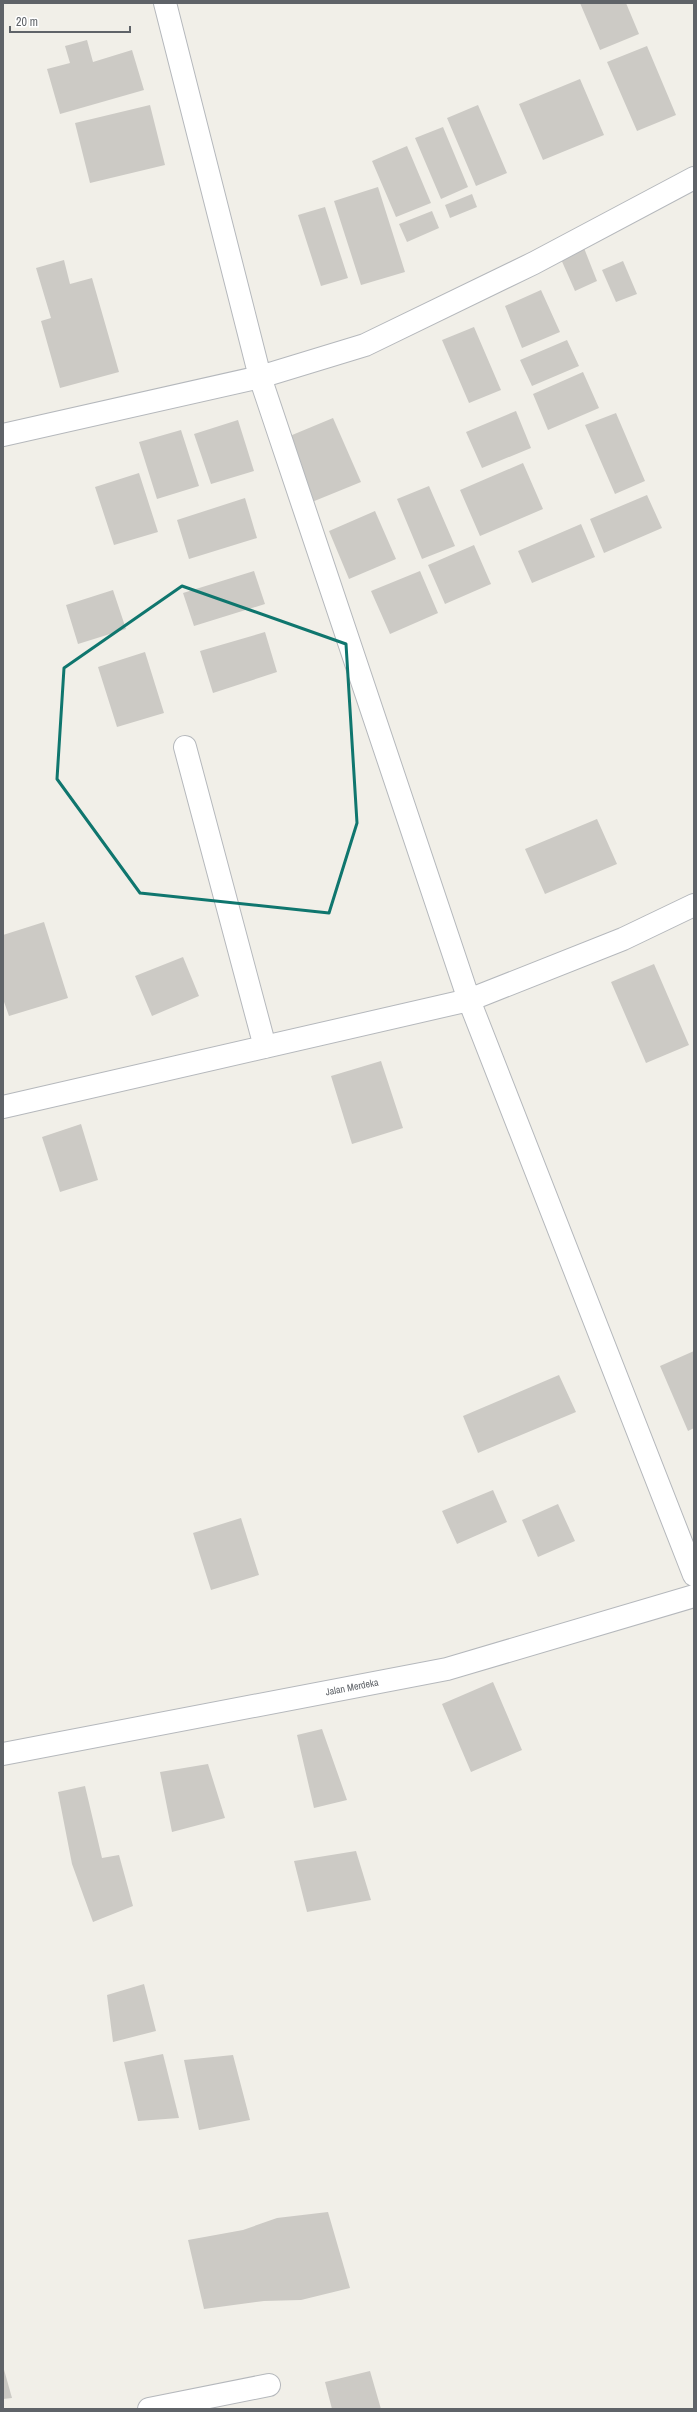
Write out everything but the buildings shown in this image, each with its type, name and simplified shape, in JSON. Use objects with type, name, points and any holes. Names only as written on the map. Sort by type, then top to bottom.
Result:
[{"type":"street","points":[[165,3],[260,377],[469,1000],[694,1575]]},
{"type":"street","points":[[3,435],[260,377],[365,345],[534,263],[694,178]]},
{"type":"street","points":[[185,747],[265,1047]]},
{"type":"street","points":[[3,1107],[469,1000],[623,939],[694,905]]},
{"type":"street","name":"Jalan Merdeka","points":[[3,1754],[447,1669],[694,1596]]},
{"type":"street","points":[[149,2409],[269,2385]]},
{"type":"highlighted area","points":[[182,586],[346,644],[357,823],[329,913],[140,893],[57,779],[64,668]]}]
